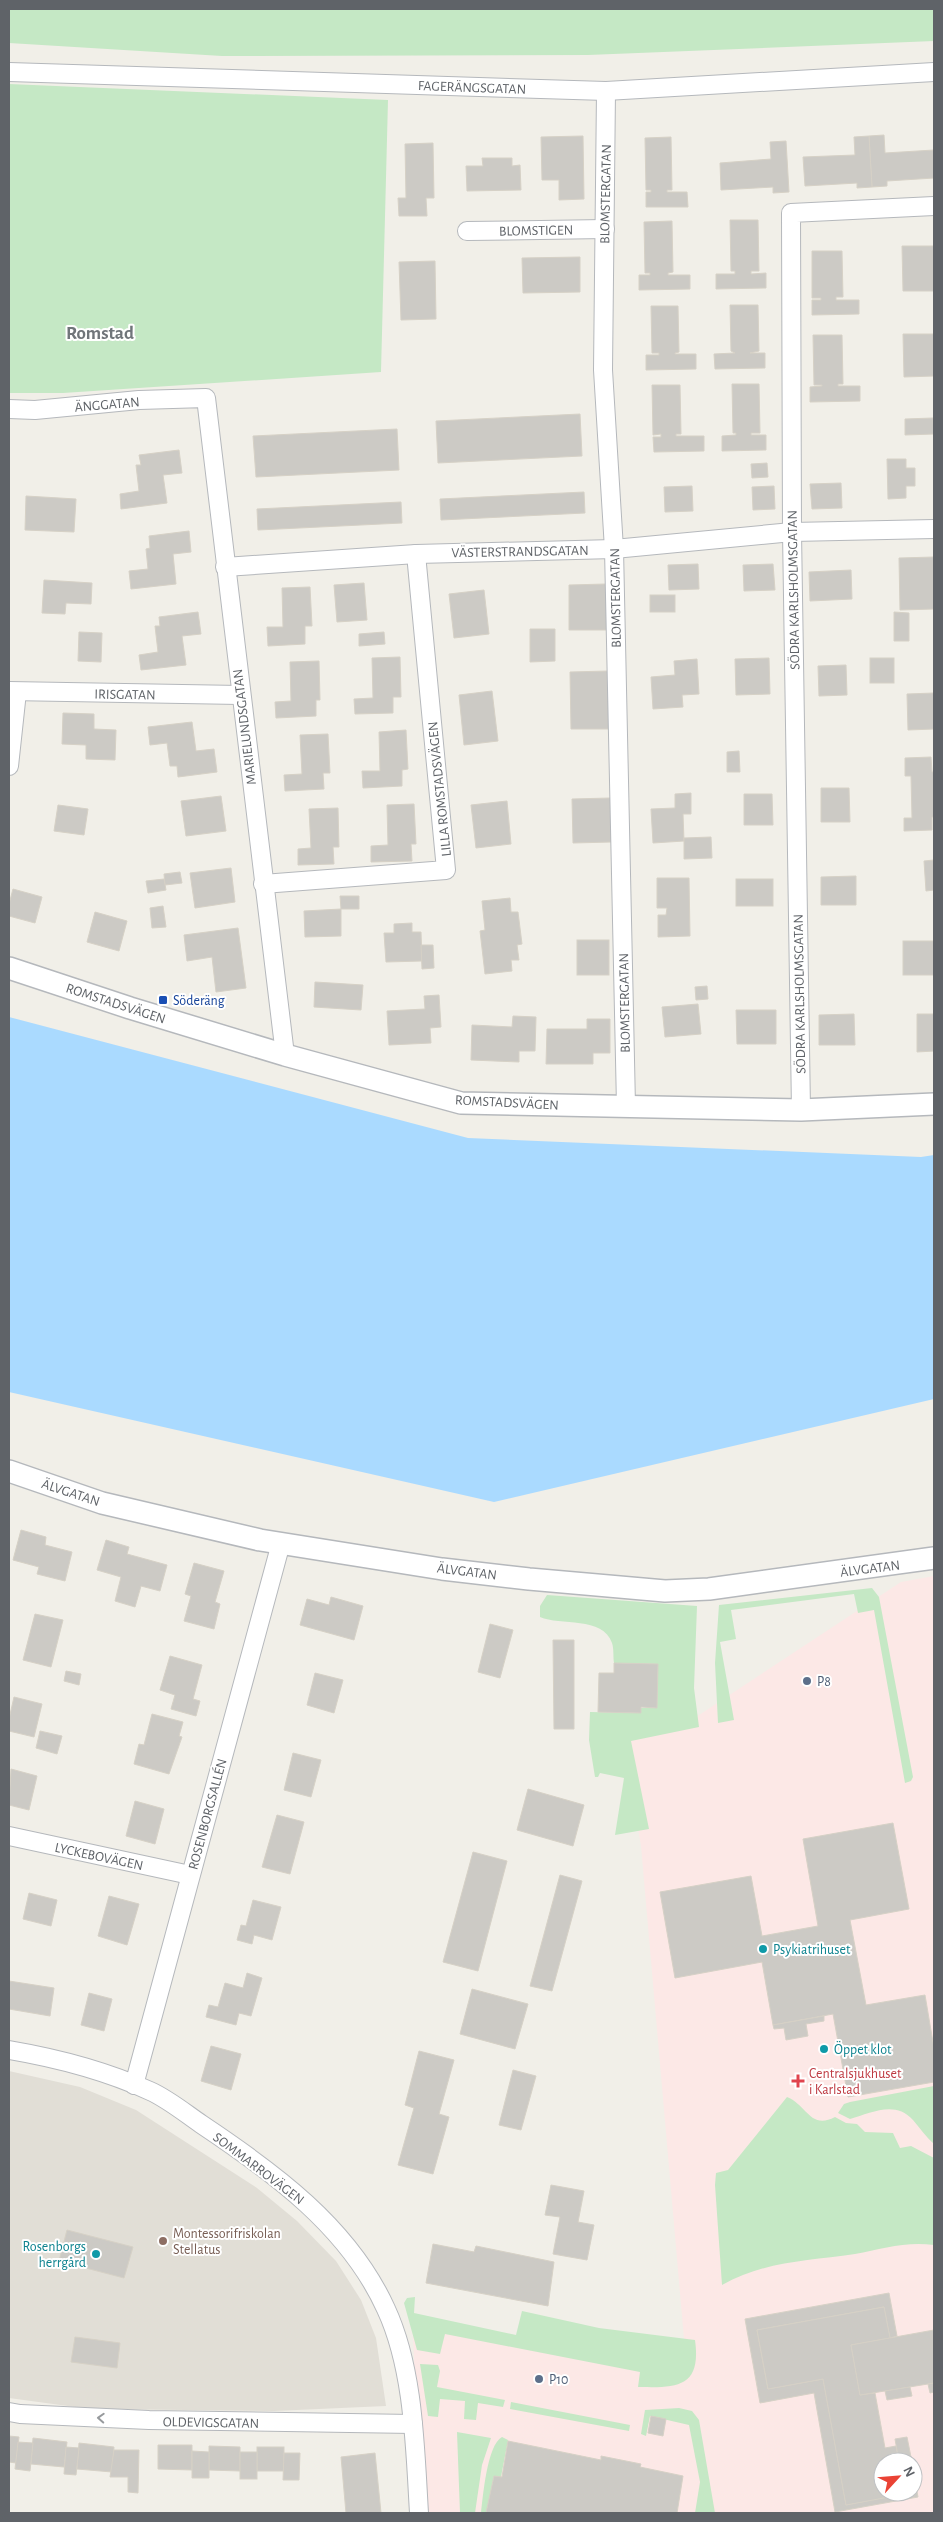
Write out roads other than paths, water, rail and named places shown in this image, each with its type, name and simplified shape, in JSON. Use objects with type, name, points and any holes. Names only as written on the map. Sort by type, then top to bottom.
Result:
[{"type":"street","name":"FAGERÄNGSGATAN","points":[[9,72],[606,91],[934,72]]},
{"type":"street","name":"BLOMSTERGATAN","points":[[606,91],[603,370],[614,550],[626,1106]]},
{"type":"street","name":"SÖDRA KARLSHOLMSGATAN","points":[[801,1110],[792,532],[791,213],[934,206]]},
{"type":"street","name":"BLOMSTIGEN","points":[[468,231],[605,229]]},
{"type":"street","name":"ÄNGGATAN","points":[[9,409],[35,410],[139,400],[206,398]]},
{"type":"street","name":"MARIELUNDSGATAN","points":[[206,398],[262,884],[285,1055]]},
{"type":"street","name":"VÄSTERSTRANDSGATAN","points":[[225,567],[416,554],[614,550],[792,532],[934,529]]},
{"type":"street","name":"LILLA ROMSTADSVÄGEN","points":[[262,884],[446,870],[416,554]]},
{"type":"street","name":"IRISGATAN","points":[[13,692],[240,695]]},
{"type":"street","points":[[9,766],[13,692]]},
{"type":"street","name":"ROMSTADSVÄGEN","points":[[9,968],[130,1008],[285,1055],[462,1103],[801,1110],[934,1104]]},
{"type":"street","name":"ÄLVGATAN","points":[[9,1471],[102,1503],[280,1544],[442,1569],[665,1592],[709,1589],[934,1558]]},
{"type":"street","name":"ROSENBORGSALLÉN","points":[[134,2085],[280,1544]]},
{"type":"street","name":"LYCKEBOVÄGEN","points":[[9,1836],[190,1875]]},
{"type":"street","name":"SOMMARROVÄGEN","points":[[9,2050],[46,2056],[152,2092],[237,2148],[301,2198],[352,2250],[387,2309],[401,2351],[413,2424],[419,2513]]},
{"type":"street","name":"OLDEVIGSGATAN","points":[[9,2412],[149,2420],[413,2424]]},
{"type":"water","points":[[9,1017],[468,1138],[921,1157],[934,1155],[934,1399],[494,1502],[9,1392]]},
{"type":"place","name":"Söderäng","points":[[163,1000]]},
{"type":"place","name":"P8","points":[[807,1681]]},
{"type":"place","name":"Psykiatrihuset","points":[[763,1949]]},
{"type":"place","name":"Öppet klot","points":[[824,2049]]},
{"type":"place","name":"Centralsjukhuset i Karlstad","points":[[798,2081]]},
{"type":"place","name":"Montessorifriskolan Stellatus","points":[[163,2241]]},
{"type":"place","name":"Rosenborgs herrgård","points":[[96,2254]]},
{"type":"place","name":"P10","points":[[539,2379]]},
{"type":"district","name":"Romstad","points":[[100,332]]}]
